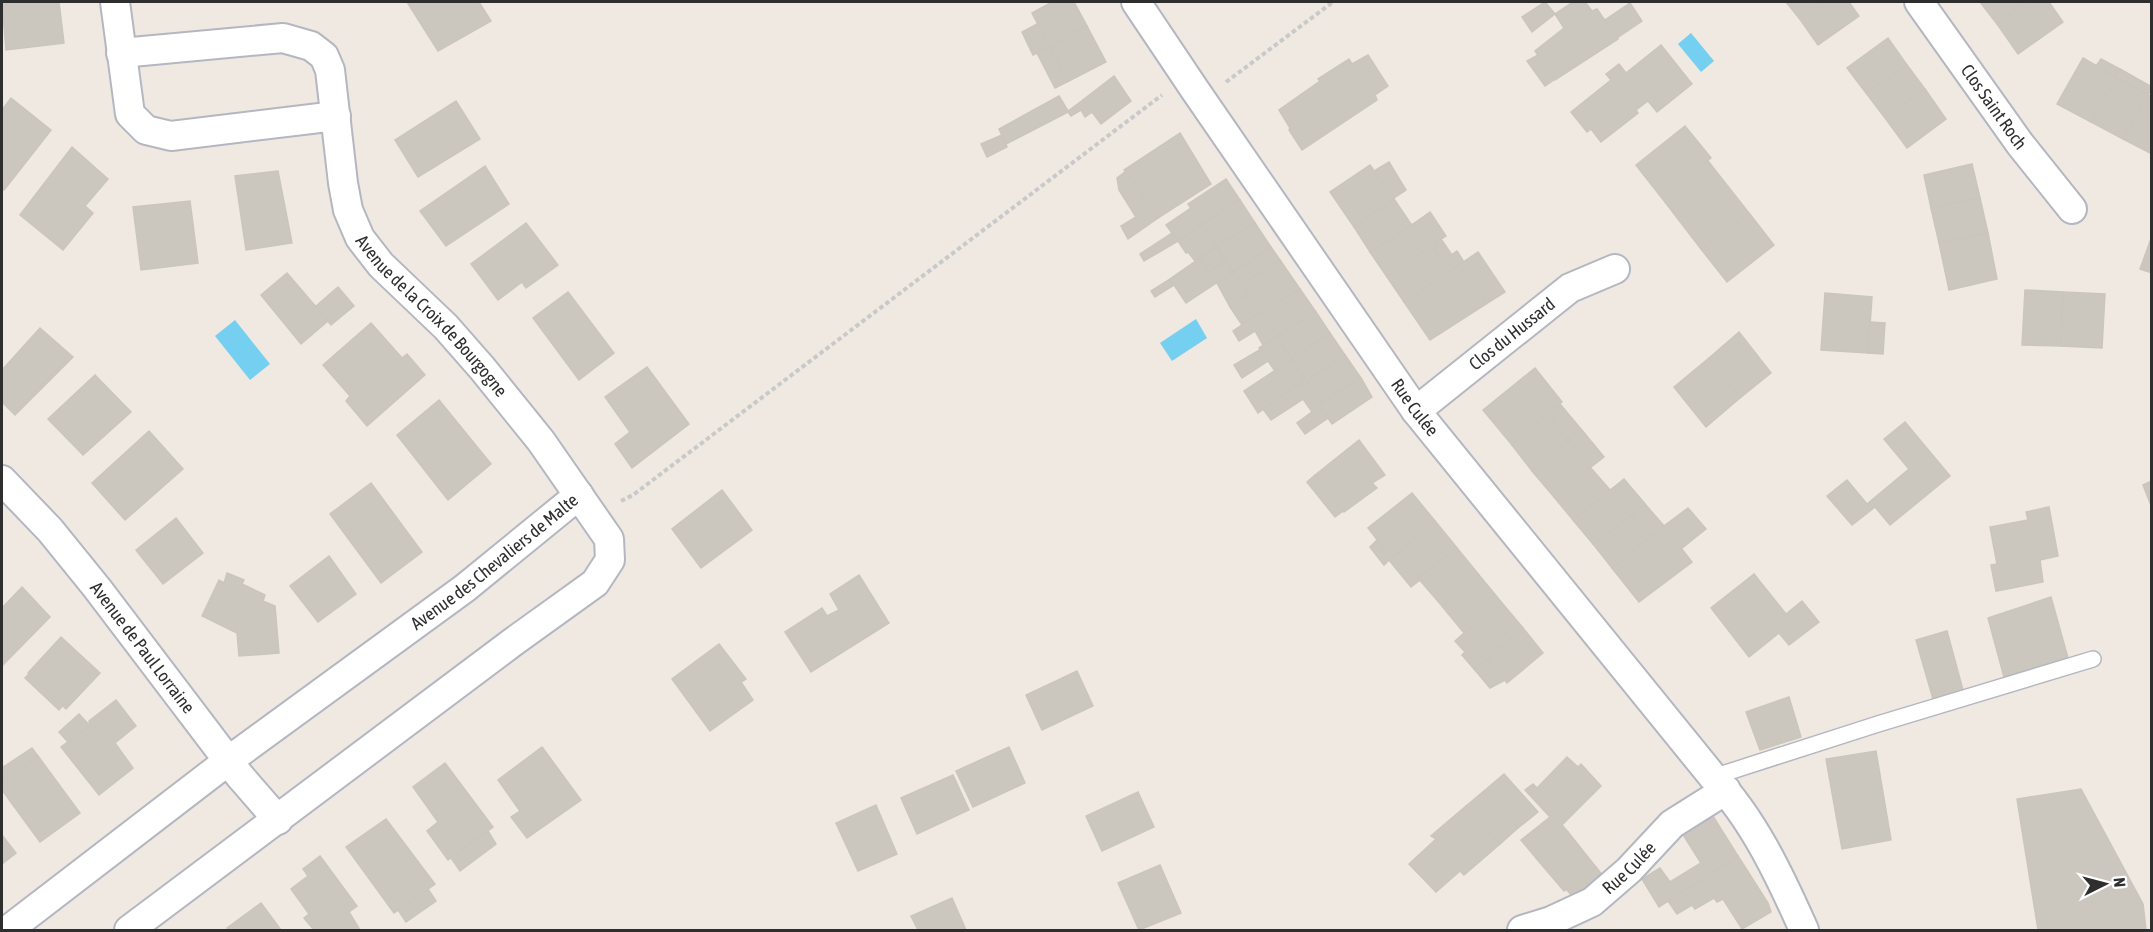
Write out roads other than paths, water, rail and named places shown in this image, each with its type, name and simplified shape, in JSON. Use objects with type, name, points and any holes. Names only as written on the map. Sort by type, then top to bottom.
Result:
[{"type":"street","points":[[115,2],[130,114],[146,130],[171,136],[336,116]]},
{"type":"street","name":"Rue Culée","points":[[1136,2],[1416,411],[1719,783],[1774,867],[1804,930]]},
{"type":"street","name":"Clos Saint Roch","points":[[1919,2],[2020,144],[2072,209]]},
{"type":"street","name":"Avenue de la Croix de Bourgogne","points":[[121,53],[283,38],[311,46],[324,56],[330,69],[346,201],[360,238],[381,265],[446,327],[482,368],[541,441],[587,506]]},
{"type":"street","name":"Clos du Hussard","points":[[1416,411],[1570,288],[1615,268]]},
{"type":"street","name":"Avenue de Paul Lorraine","points":[[2,480],[50,530],[97,588],[228,761],[278,820]]},
{"type":"street","name":"Avenue des Chevaliers de Malte","points":[[8,930],[228,761],[465,588],[587,506],[609,539],[610,561],[595,583],[129,930]]},
{"type":"street","name":"Rue Culée","points":[[1522,930],[1551,921],[1592,902],[1629,870],[1672,824],[1719,783]]},
{"type":"lane","points":[[1719,783],[1878,724],[2093,659]]},
{"type":"water","points":[[1691,33],[1714,61],[1701,72],[1678,44]]},
{"type":"water","points":[[1196,319],[1207,338],[1172,361],[1160,343]]},
{"type":"water","points":[[235,320],[270,364],[250,380],[215,336]]}]
